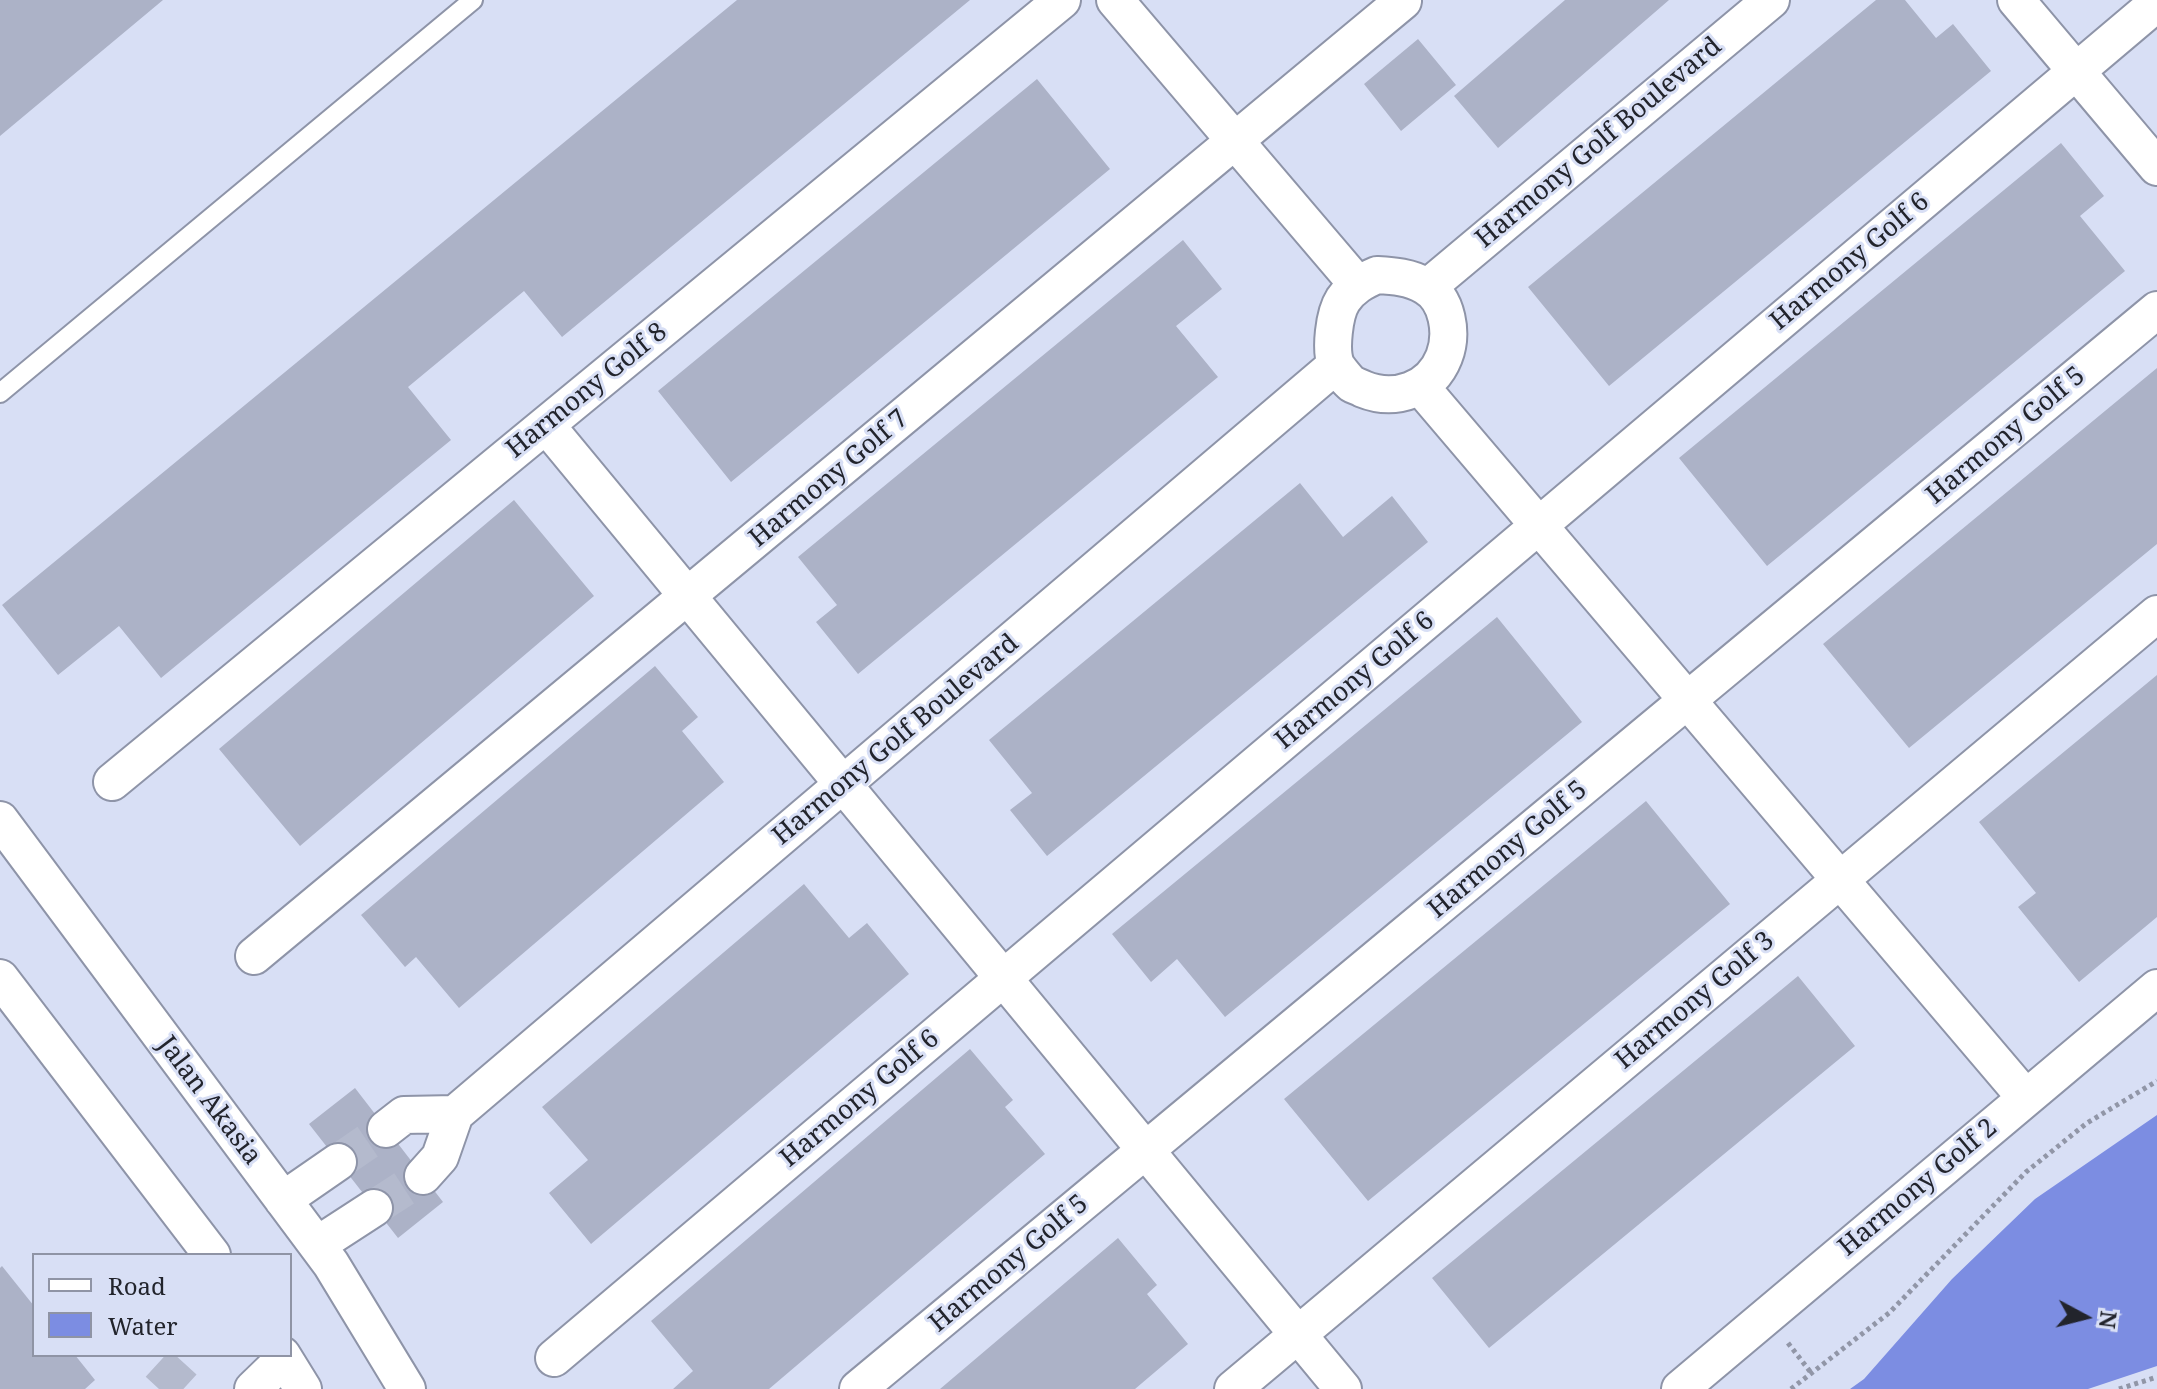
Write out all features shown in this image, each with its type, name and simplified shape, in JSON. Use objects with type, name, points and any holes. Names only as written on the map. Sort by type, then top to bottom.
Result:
[{"type":"street","name":"Harmony Golf 8","points":[[112,782],[1062,0]]},
{"type":"street","points":[[1115,0],[1357,284]]},
{"type":"street","name":"Harmony Golf Boulevard","points":[[1428,287],[1771,0]]},
{"type":"street","points":[[2016,0],[2157,167]]},
{"type":"street","name":"Harmony Golf 7","points":[[254,956],[1403,1]]},
{"type":"street","name":"Harmony Golf 6","points":[[554,1358],[2157,3]]},
{"type":"street","points":[[1377,275],[1397,277],[1428,287],[1441,302],[1447,319],[1448,339],[1444,356],[1436,373],[1420,386],[1399,395],[1374,393],[1352,384],[1336,365],[1334,318],[1343,300],[1357,284],[1377,275]]},
{"type":"street","name":"Harmony Golf 5","points":[[858,1389],[2157,310]]},
{"type":"street","name":"Harmony Golf Boulevard","points":[[455,1114],[1336,365]]},
{"type":"street","points":[[1420,386],[2025,1097]]},
{"type":"street","points":[[546,425],[1343,1389]]},
{"type":"street","name":"Harmony Golf 3","points":[[1233,1389],[2157,614]]},
{"type":"street","name":"Jalan Akasia","points":[[0,820],[331,1264],[407,1389]]},
{"type":"street","points":[[0,978],[210,1253]]},
{"type":"street","name":"Harmony Golf 2","points":[[1680,1389],[2157,988]]},
{"type":"street","points":[[386,1129],[404,1115],[455,1114],[440,1157],[423,1176]]},
{"type":"street","points":[[283,1200],[338,1162]]},
{"type":"street","points":[[317,1245],[374,1208]]},
{"type":"street","points":[[253,1389],[283,1357],[303,1389]]},
{"type":"lane","points":[[0,393],[473,0]]},
{"type":"path","points":[[1791,1389],[1889,1313],[2026,1172],[2087,1123],[2157,1081]]},
{"type":"path","points":[[2119,1389],[2157,1377]]},
{"type":"water","points":[[2157,1115],[2157,1366],[2088,1389],[1850,1389],[1864,1379],[1952,1279],[2035,1199]]},
{"type":"building","points":[[0,0],[163,0],[0,136]]},
{"type":"building","points":[[737,0],[970,0],[562,337],[524,291],[408,387],[451,440],[161,678],[119,626],[58,675],[2,605]]},
{"type":"building","points":[[1565,0],[1669,0],[1498,148],[1454,96]]},
{"type":"building","points":[[1876,0],[1905,0],[1936,38],[1953,24],[1991,71],[1609,386],[1528,287]]},
{"type":"building","points":[[1418,39],[1456,85],[1401,131],[1364,84]]},
{"type":"building","points":[[1037,79],[1110,169],[731,482],[658,391]]},
{"type":"building","points":[[2061,143],[2104,196],[2080,216],[2125,271],[1767,566],[1679,458]]},
{"type":"building","points":[[1183,240],[1222,289],[1176,326],[1218,377],[858,674],[816,622],[837,605],[798,557]]},
{"type":"building","points":[[2157,368],[2157,544],[1909,748],[1823,644]]},
{"type":"building","points":[[1300,483],[1343,537],[1392,496],[1428,542],[1047,856],[1010,810],[1032,793],[989,740]]},
{"type":"building","points":[[514,500],[594,596],[300,846],[219,749]]},
{"type":"building","points":[[1497,617],[1582,722],[1225,1017],[1177,959],[1151,982],[1112,934]]},
{"type":"building","points":[[655,666],[698,717],[682,731],[724,782],[459,1008],[416,957],[405,967],[361,915]]},
{"type":"building","points":[[2157,675],[2157,917],[2079,982],[2018,907],[2036,893],[1979,822]]},
{"type":"building","points":[[1646,801],[1730,904],[1368,1201],[1284,1099]]},
{"type":"building","points":[[804,884],[849,938],[867,923],[909,974],[591,1244],[549,1193],[588,1160],[542,1107]]},
{"type":"building","points":[[1798,976],[1855,1046],[1489,1348],[1432,1278]]},
{"type":"building","points":[[970,1049],[1013,1100],[1005,1107],[1045,1154],[769,1389],[673,1389],[693,1371],[651,1321]]},
{"type":"building","points":[[355,1088],[443,1202],[398,1238],[309,1124]]},
{"type":"building","points":[[1118,1238],[1157,1285],[1147,1294],[1188,1344],[1135,1389],[940,1389]]},
{"type":"building","points":[[2,1266],[32,1304],[32,1357],[77,1357],[95,1380],[85,1389],[0,1389]]},
{"type":"tunnel","points":[[338,1162],[386,1129]]},
{"type":"tunnel","points":[[374,1208],[423,1176]]},
{"type":"tunnel","points":[[159,1389],[188,1357]]}]
